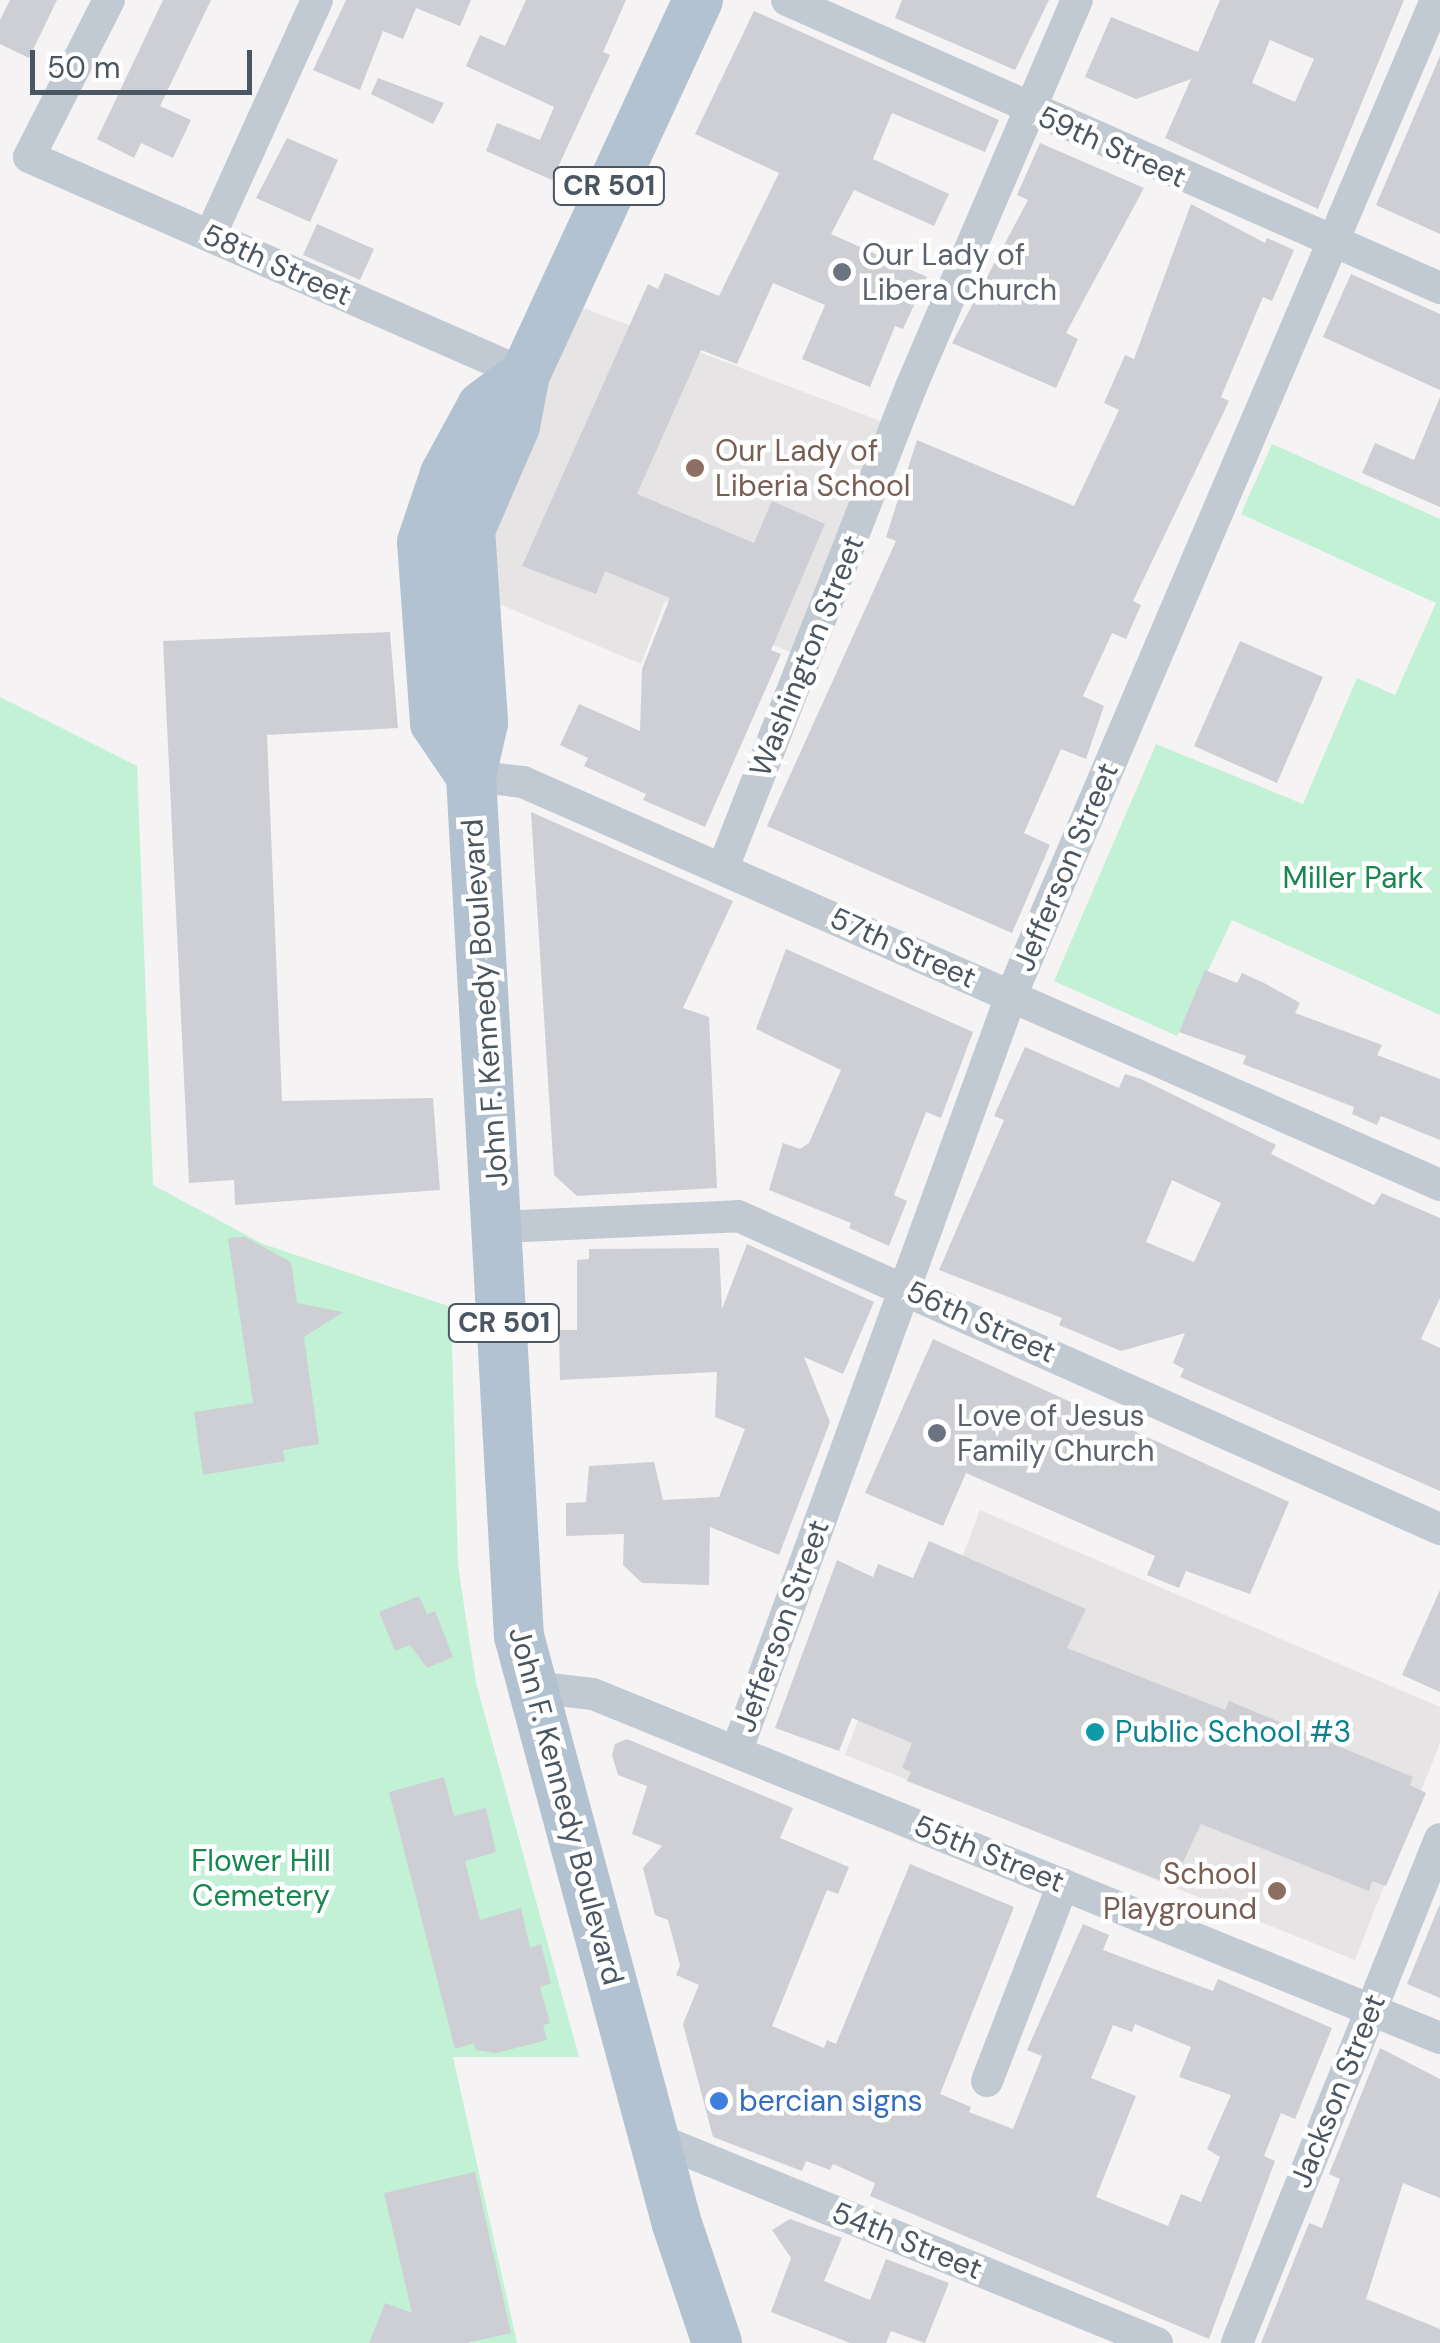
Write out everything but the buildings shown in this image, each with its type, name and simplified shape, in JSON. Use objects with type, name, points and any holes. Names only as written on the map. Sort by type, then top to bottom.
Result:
[{"type":"main road","name":"John F. Kennedy Boulevard","points":[[698,0],[525,374],[515,426],[470,530],[483,723],[471,776],[500,1227],[512,1588],[533,1687],[717,2343]]},
{"type":"street","name":"58th Street","points":[[109,0],[28,157],[525,374]]},
{"type":"street","points":[[210,236],[317,0]]},
{"type":"street","name":"59th Street","points":[[787,0],[1440,288]]},
{"type":"street","name":"Washington Street","points":[[723,868],[1027,109],[1076,0]]},
{"type":"street","name":"Jefferson Street","points":[[737,1750],[1011,996],[1436,0]]},
{"type":"street","name":"57th Street","points":[[471,776],[523,782],[1440,1185]]},
{"type":"street","name":"56th Street","points":[[500,1227],[738,1216],[905,1287],[1440,1529]]},
{"type":"street","name":"55th Street","points":[[533,1687],[593,1694],[1440,2038]]},
{"type":"street","name":"Jackson Street","points":[[1237,2343],[1440,1838]]},
{"type":"street","points":[[987,2080],[1064,1884]]},
{"type":"street","name":"54th Street","points":[[657,2139],[1157,2343]]},
{"type":"shaded area","name":"Our Lady of Liberia School","points":[[576,305],[896,427],[807,659],[665,601],[641,664],[485,598],[484,528]]},
{"type":"shaded area","name":"Public School #3","points":[[980,1510],[1440,1707],[1440,1743],[1355,1960],[845,1755],[890,1635],[927,1650]]},
{"type":"green space","name":"Miller Park","points":[[1272,444],[1440,519],[1440,1015],[1232,920],[1177,1036],[1054,981],[1156,744],[1303,804],[1357,678],[1395,695],[1436,603],[1241,514]]},
{"type":"green space","name":"Flower Hill Cemetery","points":[[0,697],[137,766],[153,1185],[263,1244],[451,1307],[458,1566],[476,1683],[579,2057],[453,2057],[517,2343],[473,2343],[441,2330],[436,2343],[0,2343]]},
{"type":"place","name":"Our Lady of Libera Church","points":[[842,272]]},
{"type":"place","name":"Our Lady of Liberia School","points":[[695,468]]},
{"type":"place","name":"Love of Jesus Family Church","points":[[937,1433]]},
{"type":"place","name":"Public School #3","points":[[1095,1732]]},
{"type":"place","name":"School Playground","points":[[1277,1891]]},
{"type":"place","name":"bercian signs","points":[[719,2101]]}]
